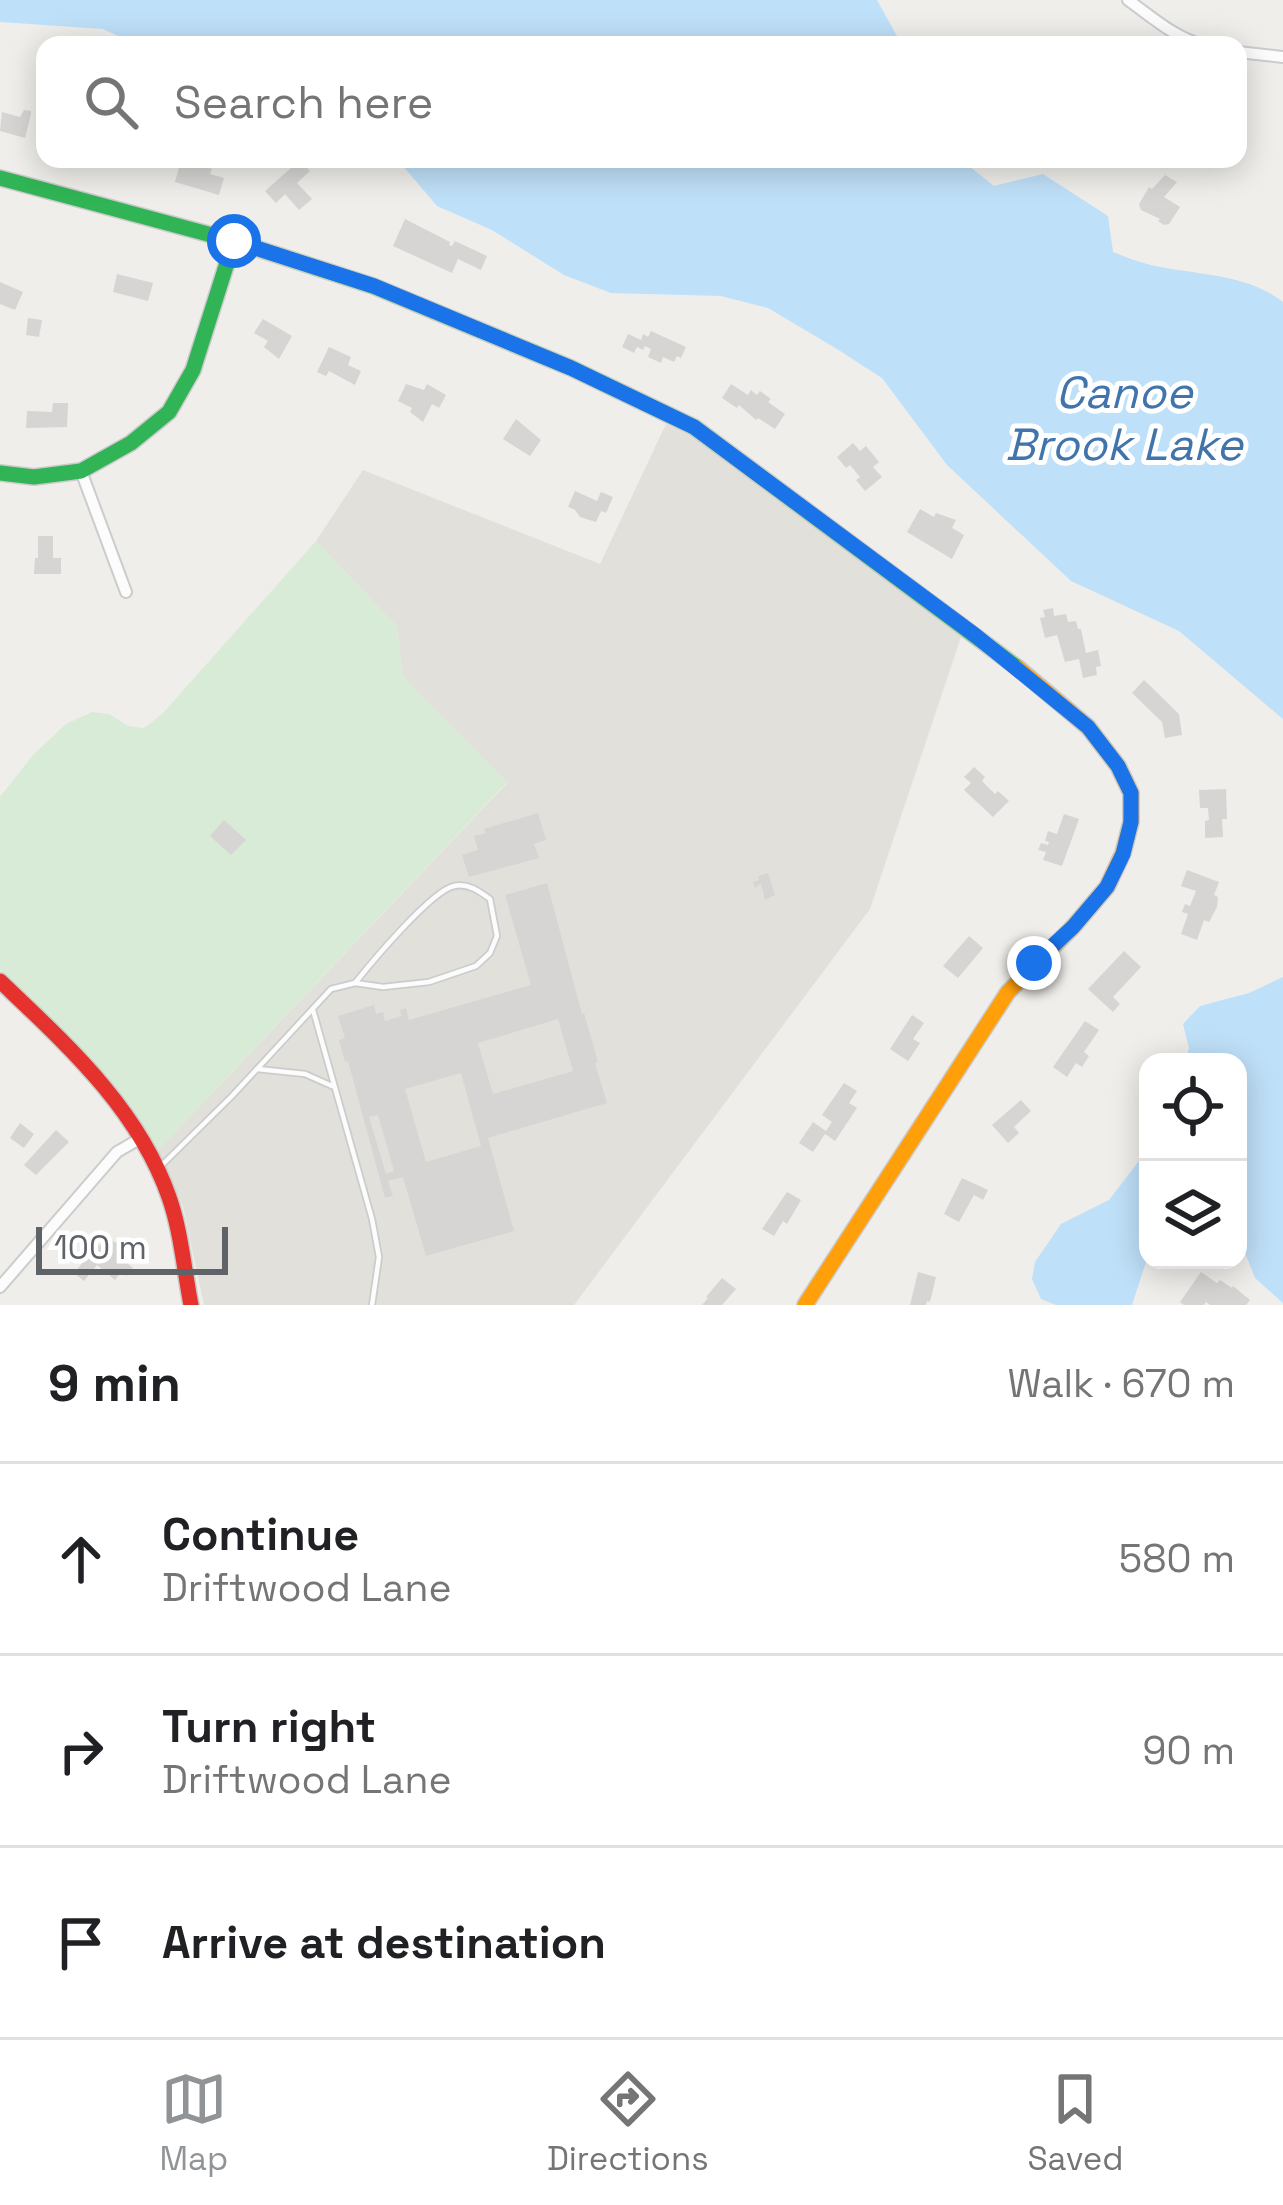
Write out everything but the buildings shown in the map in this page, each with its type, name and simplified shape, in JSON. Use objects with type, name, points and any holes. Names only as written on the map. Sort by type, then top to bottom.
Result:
[{"type":"street","points":[[1128,0],[1180,36]]},
{"type":"street","points":[[1247,53],[1283,57]]},
{"type":"street","points":[[0,178],[234,241],[374,286],[571,368],[694,427],[1027,675],[1088,727],[1118,766],[1131,793],[1131,822],[1107,887],[1008,992],[805,1305]]},
{"type":"street","points":[[0,473],[34,477],[81,471],[131,443],[169,412],[193,370],[234,241]]},
{"type":"street","points":[[81,471],[126,592]]},
{"type":"street","points":[[0,981],[108,1090],[140,1138],[176,1222],[191,1305]]},
{"type":"street","points":[[0,1287],[117,1152],[140,1138]]},
{"type":"lane","points":[[157,1169],[331,989],[355,983],[383,987],[429,982],[476,966],[490,953],[497,936],[490,899],[472,887],[453,886],[436,896],[355,983]]},
{"type":"lane","points":[[313,1010],[380,1257],[371,1305]]},
{"type":"lane","points":[[257,1070],[304,1074],[332,1086]]},
{"type":"shaded area","points":[[666,424],[688,433],[961,637],[870,909],[574,1305],[204,1305],[183,1207],[157,1151],[507,783],[403,677],[397,627],[316,541],[363,470],[600,564]]},
{"type":"green space","points":[[316,541],[397,627],[403,677],[507,782],[157,1151],[104,1077],[0,970],[0,797],[33,755],[66,724],[92,712],[144,728],[162,714]]},
{"type":"water","points":[[0,0],[877,0],[897,36],[118,36],[103,29],[0,22]]},
{"type":"water","name":"Canoe Brook Lake","points":[[405,168],[971,168],[994,186],[1043,174],[1108,216],[1113,252],[1151,265],[1237,280],[1269,292],[1283,302],[1283,719],[1179,631],[1071,581],[947,465],[882,378],[837,349],[768,308],[721,296],[611,293],[564,275],[492,230],[437,206]]},
{"type":"water","points":[[1283,977],[1283,1303],[1255,1278],[1247,1258],[1247,1053],[1188,1053],[1183,1024],[1200,1006],[1249,993]]},
{"type":"water","points":[[1139,1161],[1139,1269],[1144,1269],[1132,1305],[1056,1305],[1041,1299],[1032,1279],[1035,1262],[1061,1224],[1109,1200]]},
{"type":"traffic: fast","points":[[0,178],[234,241],[373,286],[571,368],[694,427],[1018,668]]},
{"type":"traffic: fast","points":[[0,473],[34,477],[81,471],[131,443],[169,412],[193,370],[234,241]]},
{"type":"traffic: slow","points":[[805,1305],[1008,992],[1107,887],[1123,853],[1131,822],[1131,793],[1118,766],[1088,727],[1018,668]]},
{"type":"traffic: jam","points":[[0,981],[98,1079],[139,1135],[173,1210],[191,1305]]},
{"type":"route","points":[[234,241],[374,286],[571,368],[694,427],[975,635],[1088,727],[1118,766],[1131,793],[1131,822],[1107,887],[1034,963]]}]
